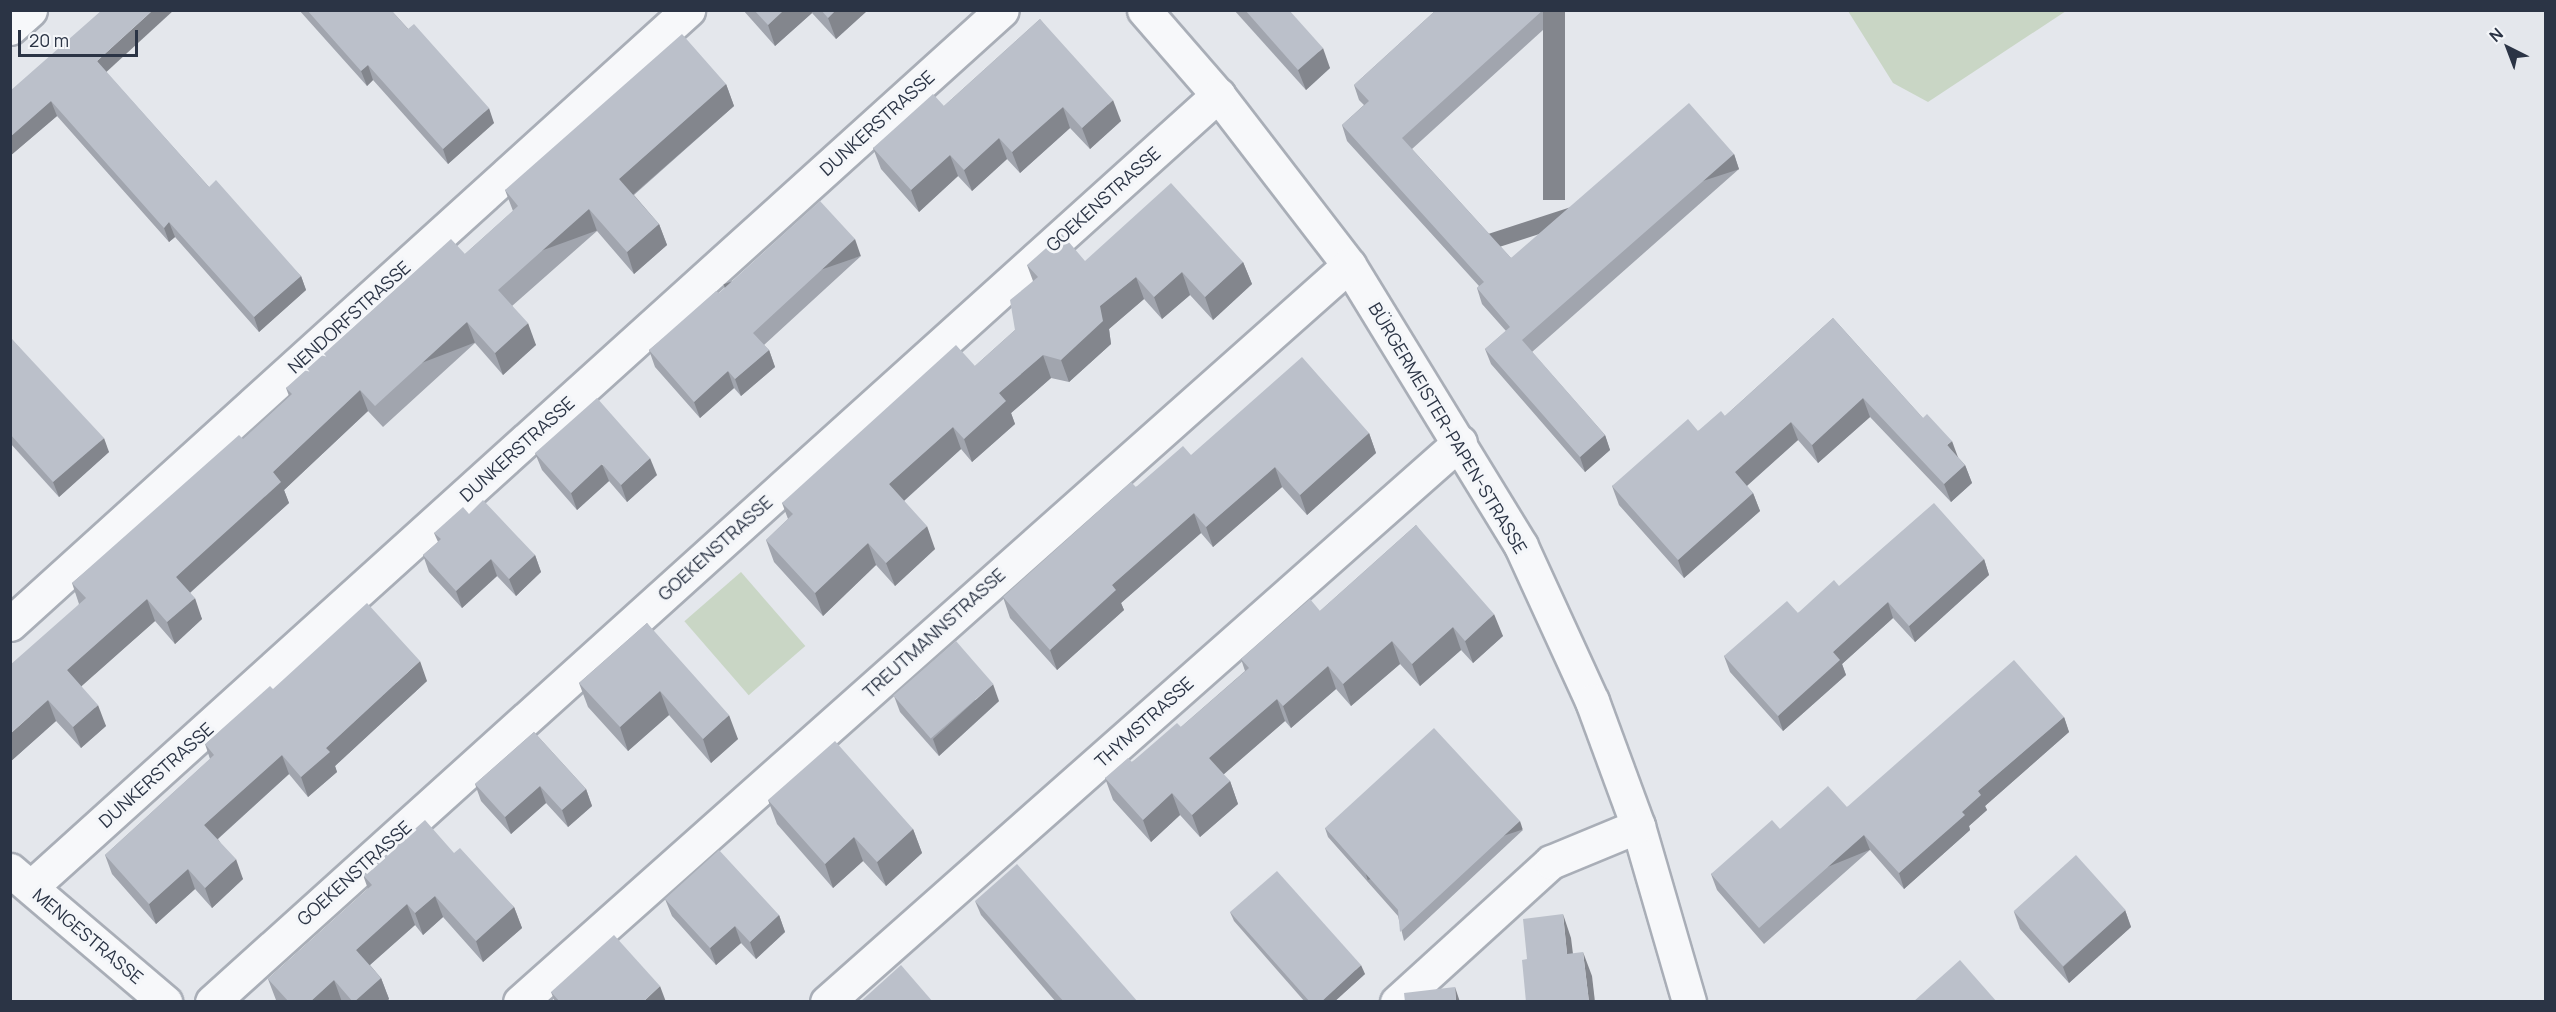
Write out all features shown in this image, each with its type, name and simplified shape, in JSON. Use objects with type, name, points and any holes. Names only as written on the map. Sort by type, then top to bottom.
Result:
[{"type":"street","points":[[10,27],[30,10]]},
{"type":"street","name":"NENDORFSTRASSE","points":[[10,624],[688,10]]},
{"type":"street","name":"DUNKERSTRASSE","points":[[21,878],[1002,10]]},
{"type":"street","name":"BÜRGERMEISTER-PAPEN-STRASSE","points":[[1144,10],[1218,95],[1349,265],[1460,442],[1521,546],[1592,701],[1638,826],[1689,1002]]},
{"type":"street","name":"GOEKENSTRASSE","points":[[212,1002],[1218,95]]},
{"type":"street","name":"TREUTMANNSTRASSE","points":[[520,1002],[1349,265]]},
{"type":"street","name":"THYMSTRASSE","points":[[827,1002],[1460,442]]},
{"type":"street","points":[[1397,1002],[1551,862],[1638,826]]},
{"type":"street","name":"MENGESTRASSE","points":[[21,878],[165,1002]]},
{"type":"green space","points":[[1848,11],[2066,11],[1928,102],[1893,83]]},
{"type":"green space","points":[[741,572],[805,646],[749,695],[684,621]]},
{"type":"building","points":[[102,10],[153,10],[97,61],[209,187],[216,180],[301,276],[254,317],[169,222],[164,228],[51,101],[10,137],[10,91]]},
{"type":"building","points":[[307,10],[391,10],[408,29],[414,24],[489,108],[443,149],[368,65],[361,71]]},
{"type":"building","points":[[754,10],[784,10],[768,25]]},
{"type":"building","points":[[821,10],[836,10],[828,18]]},
{"type":"building","points":[[1245,10],[1289,10],[1323,48],[1298,70]]},
{"type":"building","points":[[1436,10],[1543,10],[1402,138],[1511,258],[1689,103],[1734,154],[1522,340],[1605,435],[1580,457],[1485,349],[1510,327],[1477,288],[1484,282],[1342,125],[1369,101],[1354,85]]},
{"type":"building","points":[[1040,19],[1113,100],[1082,128],[1063,107],[1012,152],[999,138],[964,170],[950,155],[911,190],[873,148],[933,94],[944,106]]},
{"type":"building","points":[[682,34],[726,84],[619,179],[659,224],[627,252],[589,209],[498,290],[528,323],[495,353],[467,322],[375,406],[360,390],[273,472],[281,482],[176,577],[195,598],[167,622],[147,599],[67,670],[98,705],[73,727],[48,700],[10,734],[10,665],[86,598],[72,583],[239,435],[243,439],[292,394],[286,388],[451,239],[465,254],[518,206],[505,190]]},
{"type":"building","points":[[1171,183],[1243,262],[1205,297],[1182,272],[1154,297],[1136,277],[1100,306],[1103,321],[1061,360],[1043,355],[999,393],[1006,401],[964,439],[953,427],[889,484],[927,526],[886,563],[868,543],[815,593],[766,540],[793,514],[782,503],[956,345],[975,366],[1015,330],[1010,300],[1038,277],[1027,265],[1062,234],[1085,261]]},
{"type":"building","points":[[820,201],[855,239],[753,333],[769,350],[735,379],[728,371],[694,402],[649,350],[716,291],[719,293]]},
{"type":"building","points":[[1833,318],[1923,418],[1927,414],[1952,441],[1947,445],[1965,465],[1944,484],[1863,398],[1812,445],[1791,422],[1735,472],[1753,493],[1678,560],[1612,486],[1688,419],[1698,431],[1721,411],[1725,416]]},
{"type":"building","points":[[10,337],[104,438],[53,482],[10,434]]},
{"type":"building","points":[[1302,357],[1369,433],[1300,495],[1275,467],[1206,527],[1194,513],[1112,585],[1116,590],[1050,650],[1003,597],[1131,482],[1136,487],[1183,446],[1191,455]]},
{"type":"building","points":[[597,398],[650,458],[621,485],[602,464],[571,493],[535,453]]},
{"type":"building","points":[[483,500],[535,555],[509,579],[491,559],[456,591],[423,555],[441,539],[434,533],[463,507],[469,514]]},
{"type":"building","points":[[1934,503],[1984,559],[1909,626],[1888,602],[1833,652],[1840,660],[1778,716],[1724,656],[1787,601],[1798,613],[1834,580],[1839,586]]},
{"type":"building","points":[[1416,525],[1494,614],[1465,641],[1453,627],[1412,664],[1392,641],[1343,684],[1328,666],[1283,706],[1277,699],[1209,758],[1230,781],[1192,815],[1172,793],[1143,820],[1105,778],[1128,758],[1132,762],[1177,723],[1181,727],[1249,668],[1241,659],[1310,599],[1320,611]]},
{"type":"building","points":[[367,603],[420,661],[326,748],[330,752],[301,777],[282,755],[204,825],[236,859],[205,888],[188,869],[149,904],[105,855],[214,755],[205,744],[270,686],[273,689]]},
{"type":"building","points":[[647,623],[729,715],[703,739],[660,691],[620,727],[579,683]]},
{"type":"building","points":[[956,641],[993,684],[931,738],[893,695]]},
{"type":"building","points":[[2014,660],[2064,717],[1978,791],[1981,795],[1962,812],[1965,815],[1899,873],[1864,835],[1759,928],[1711,874],[1772,820],[1780,829],[1828,786],[1847,807]]},
{"type":"building","points":[[1434,728],[1520,821],[1400,932],[1398,910],[1325,828]]},
{"type":"building","points":[[534,732],[586,789],[562,810],[540,786],[505,817],[475,784]]},
{"type":"building","points":[[835,741],[913,829],[877,862],[854,837],[825,864],[768,800]]},
{"type":"building","points":[[425,820],[454,853],[460,848],[514,907],[476,941],[435,896],[415,913],[407,904],[356,950],[381,978],[354,1002],[334,980],[310,1002],[289,1002],[268,979],[372,885],[363,875]]},
{"type":"building","points":[[719,850],[779,915],[750,942],[735,926],[710,948],[665,899]]},
{"type":"building","points":[[2076,855],[2126,910],[2063,966],[2014,911]]},
{"type":"building","points":[[1017,864],[1138,1002],[1064,1002],[975,901]]},
{"type":"building","points":[[1277,871],[1361,965],[1321,1002],[1310,1002],[1230,912]]},
{"type":"building","points":[[1563,914],[1567,954],[1583,952],[1589,1002],[1526,1002],[1522,960],[1527,959],[1523,919]]},
{"type":"building","points":[[614,935],[660,986],[643,1002],[560,1002],[551,992]]},
{"type":"building","points":[[1960,960],[1997,1002],[1913,1002]]},
{"type":"building","points":[[901,965],[933,1002],[860,1002]]},
{"type":"building","points":[[1455,987],[1456,1002],[1405,1002],[1404,993]]}]
